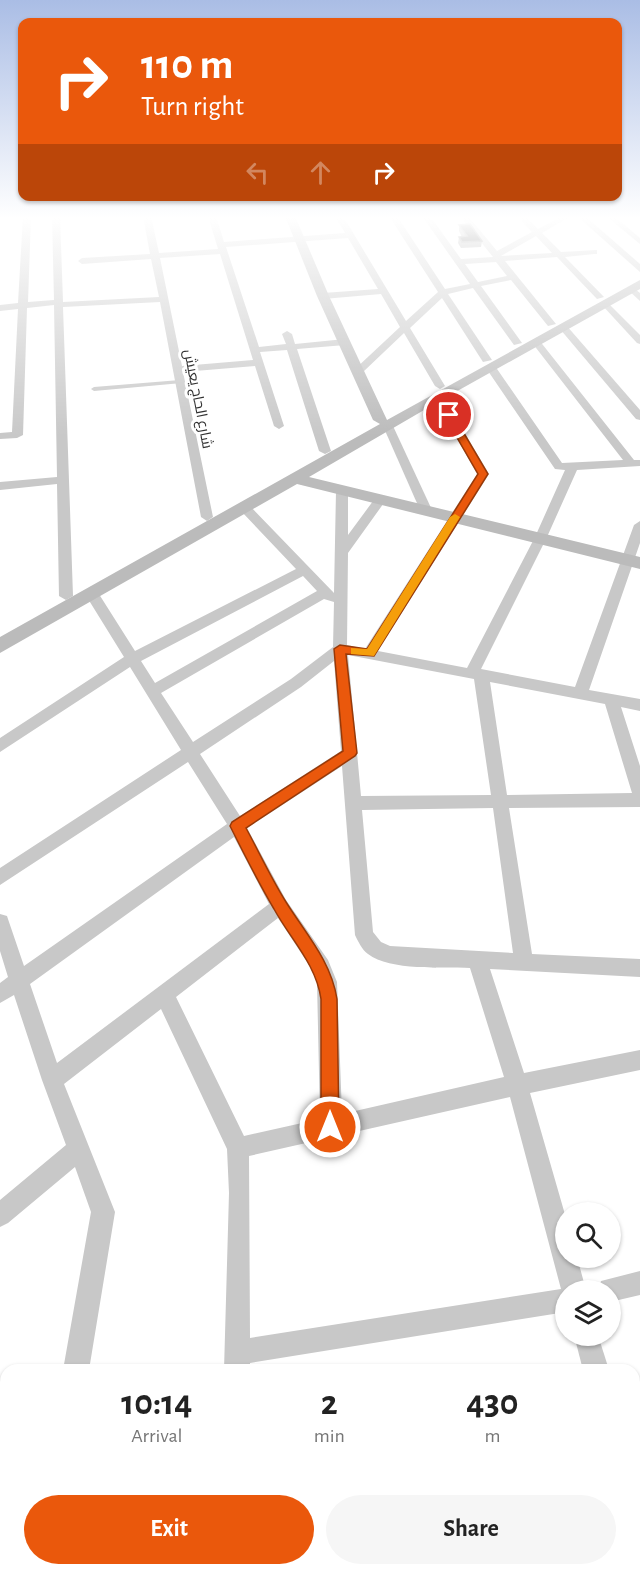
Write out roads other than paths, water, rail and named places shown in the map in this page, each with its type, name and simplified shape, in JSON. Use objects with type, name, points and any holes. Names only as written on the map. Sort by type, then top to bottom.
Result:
[{"type":"main road","points":[[320,289],[384,423]]},
{"type":"main road","points":[[489,364],[517,343],[557,325],[617,289]]},
{"type":"main road","points":[[602,300],[637,290]]},
{"type":"main road","points":[[0,646],[296,479],[439,391],[536,342],[557,325]]},
{"type":"main road","points":[[0,633],[325,451],[384,423]]},
{"type":"main road","points":[[296,479],[541,537],[634,562]]},
{"type":"street","points":[[0,436],[17,435],[24,289]]},
{"type":"street","points":[[58,289],[66,596]]},
{"type":"street","name":"شارع الحاج يعيش","points":[[161,289],[207,517]]},
{"type":"street","points":[[235,289],[279,426]]},
{"type":"street","points":[[441,289],[559,468],[636,463]]},
{"type":"street","points":[[358,370],[443,292],[455,289]]},
{"type":"street","points":[[479,289],[517,343]]},
{"type":"street","points":[[524,289],[640,417]]},
{"type":"street","points":[[592,289],[640,341]]},
{"type":"street","points":[[323,296],[383,291],[483,474],[370,654]]},
{"type":"street","points":[[0,308],[163,299]]},
{"type":"street","points":[[287,334],[325,451]]},
{"type":"street","points":[[255,350],[345,342]]},
{"type":"street","points":[[536,342],[636,463]]},
{"type":"street","points":[[177,369],[259,363]]},
{"type":"street","points":[[384,423],[426,510]]},
{"type":"street","points":[[524,962],[477,673],[572,467]]},
{"type":"street","points":[[0,486],[63,480]]},
{"type":"street","points":[[342,491],[340,649],[364,935],[374,948],[389,955],[640,968]]},
{"type":"street","points":[[341,553],[380,500]]},
{"type":"street","points":[[245,507],[340,609]]},
{"type":"street","points":[[581,692],[634,562],[640,525]]},
{"type":"street","points":[[0,746],[134,658],[304,570]]},
{"type":"street","points":[[154,690],[326,592]]},
{"type":"street","points":[[92,594],[237,826],[280,906],[321,966],[327,982],[329,999],[330,1127]]},
{"type":"street","points":[[0,877],[296,683],[340,649],[581,692],[640,705]]},
{"type":"street","points":[[611,698],[640,793]]},
{"type":"street","points":[[0,994],[237,826],[350,753]]},
{"type":"street","points":[[354,803],[640,800]]},
{"type":"street","points":[[52,1080],[280,906]]},
{"type":"street","points":[[0,922],[52,1080],[103,1212],[77,1364]]},
{"type":"street","points":[[477,960],[517,1085],[571,1280]]},
{"type":"street","points":[[164,994],[238,1148],[240,1193],[237,1361],[555,1302]]},
{"type":"street","points":[[238,1148],[517,1085],[640,1060]]},
{"type":"street","points":[[0,1215],[79,1149]]},
{"type":"street","points":[[621,1287],[640,1283]]},
{"type":"street","points":[[589,1346],[594,1364]]},
{"type":"lane","points":[[94,389],[180,382]]}]
